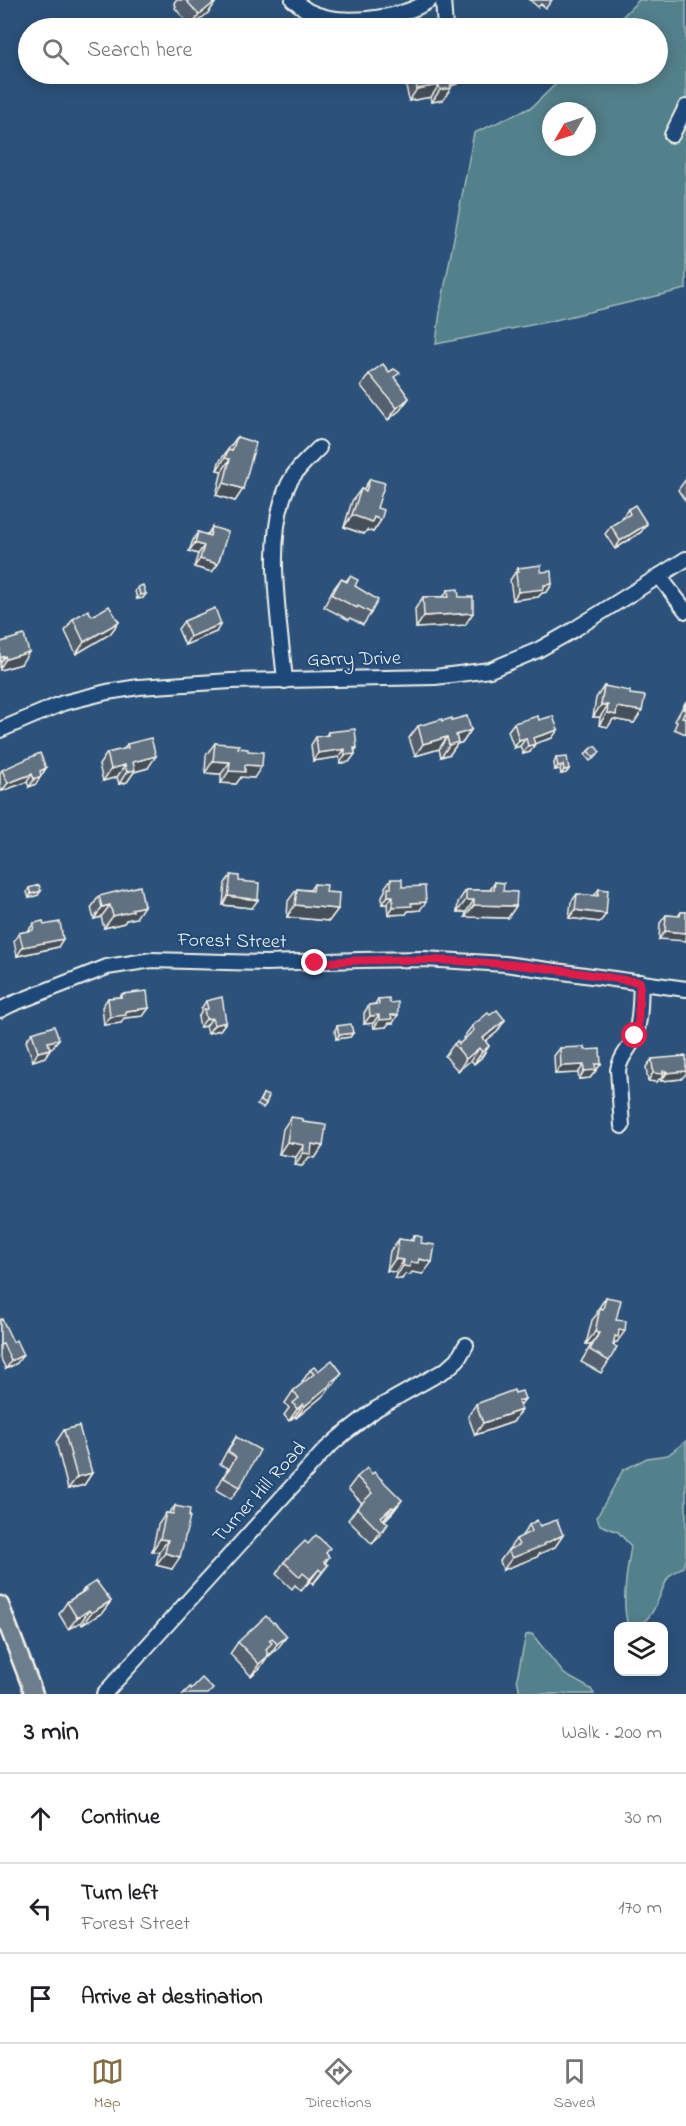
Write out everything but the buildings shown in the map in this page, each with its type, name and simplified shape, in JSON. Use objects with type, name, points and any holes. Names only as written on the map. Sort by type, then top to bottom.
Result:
[{"type":"main road","points":[[0,1605],[34,1694]]},
{"type":"street","points":[[292,0],[309,11],[336,18],[375,18],[404,12],[430,0]]},
{"type":"street","points":[[443,0],[444,18]]},
{"type":"street","points":[[672,135],[686,107]]},
{"type":"street","points":[[285,681],[274,551],[278,521],[288,484],[299,468],[319,448]]},
{"type":"street","name":"Garry Drive","points":[[0,730],[63,703],[139,687],[231,681],[435,677],[490,670],[538,650],[686,559]]},
{"type":"street","points":[[659,576],[686,610]]},
{"type":"street","name":"Forest Street","points":[[0,1010],[107,967],[152,960],[266,963],[424,959],[505,964],[686,989]]},
{"type":"street","points":[[622,1126],[619,1062],[635,1036],[638,1026],[640,982]]},
{"type":"street","name":"Turner Hill Road","points":[[104,1694],[325,1450],[376,1409],[447,1369],[458,1359],[466,1345]]},
{"type":"green space","points":[[639,0],[686,0],[686,289],[551,321],[436,344],[440,311],[474,133],[532,107],[556,84],[668,84],[668,18],[621,18]]},
{"type":"green space","points":[[686,1441],[686,1557],[683,1567],[668,1578],[650,1616],[642,1622],[627,1622],[626,1576],[631,1546],[618,1532],[600,1525],[597,1517],[623,1470],[647,1458],[668,1455]]},
{"type":"green space","points":[[532,1634],[564,1674],[591,1689],[594,1694],[520,1694],[517,1678],[526,1635]]},
{"type":"route","points":[[315,963],[424,959],[505,964],[640,982],[638,1026],[635,1036]]}]
